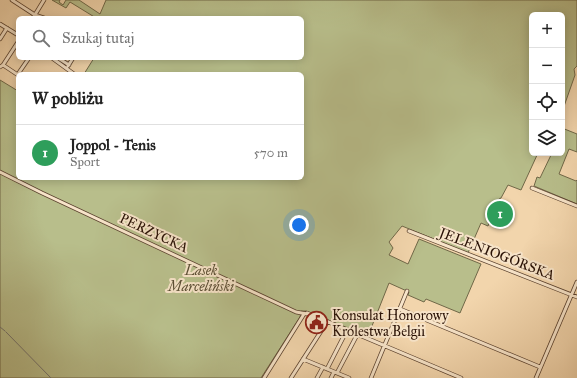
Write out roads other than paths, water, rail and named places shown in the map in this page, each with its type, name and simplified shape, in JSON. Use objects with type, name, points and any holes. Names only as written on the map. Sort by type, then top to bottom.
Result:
[{"type":"street","points":[[12,0],[34,16],[44,0]]},
{"type":"street","points":[[0,24],[16,34]]},
{"type":"street","points":[[0,39],[6,28]]},
{"type":"street","points":[[16,45],[2,66],[16,74]]},
{"type":"street","points":[[20,72],[28,60]]},
{"type":"street","points":[[56,60],[68,66]]},
{"type":"street","points":[[60,60],[68,66]]},
{"type":"street","points":[[70,72],[67,70],[72,60]]},
{"type":"street","name":"PERZYCKA","points":[[0,172],[42,193],[300,312],[461,378]]},
{"type":"street","points":[[532,188],[577,206]]},
{"type":"street","name":"JELENIOGÓRSKA","points":[[409,231],[577,297]]},
{"type":"street","points":[[536,378],[577,282]]},
{"type":"street","points":[[371,378],[407,291]]},
{"type":"street","points":[[400,309],[540,367]]},
{"type":"street","points":[[264,378],[306,314]]},
{"type":"street","points":[[291,378],[326,322]]},
{"type":"street","points":[[317,378],[325,368],[347,330]]},
{"type":"street","points":[[331,378],[357,335]]},
{"type":"street","points":[[303,359],[336,372],[343,377],[349,378]]},
{"type":"waterway","points":[[0,327],[5,331]]},
{"type":"waterway","points":[[6,332],[51,378]]},
{"type":"place","name":"Joppol - Tenis","points":[[500,214]]},
{"type":"place","name":"Konsulat Honorowy Królestwa Belgii","points":[[316,323]]},
{"type":"park label","name":"Lasek Marceliński","points":[[201,278]]}]
